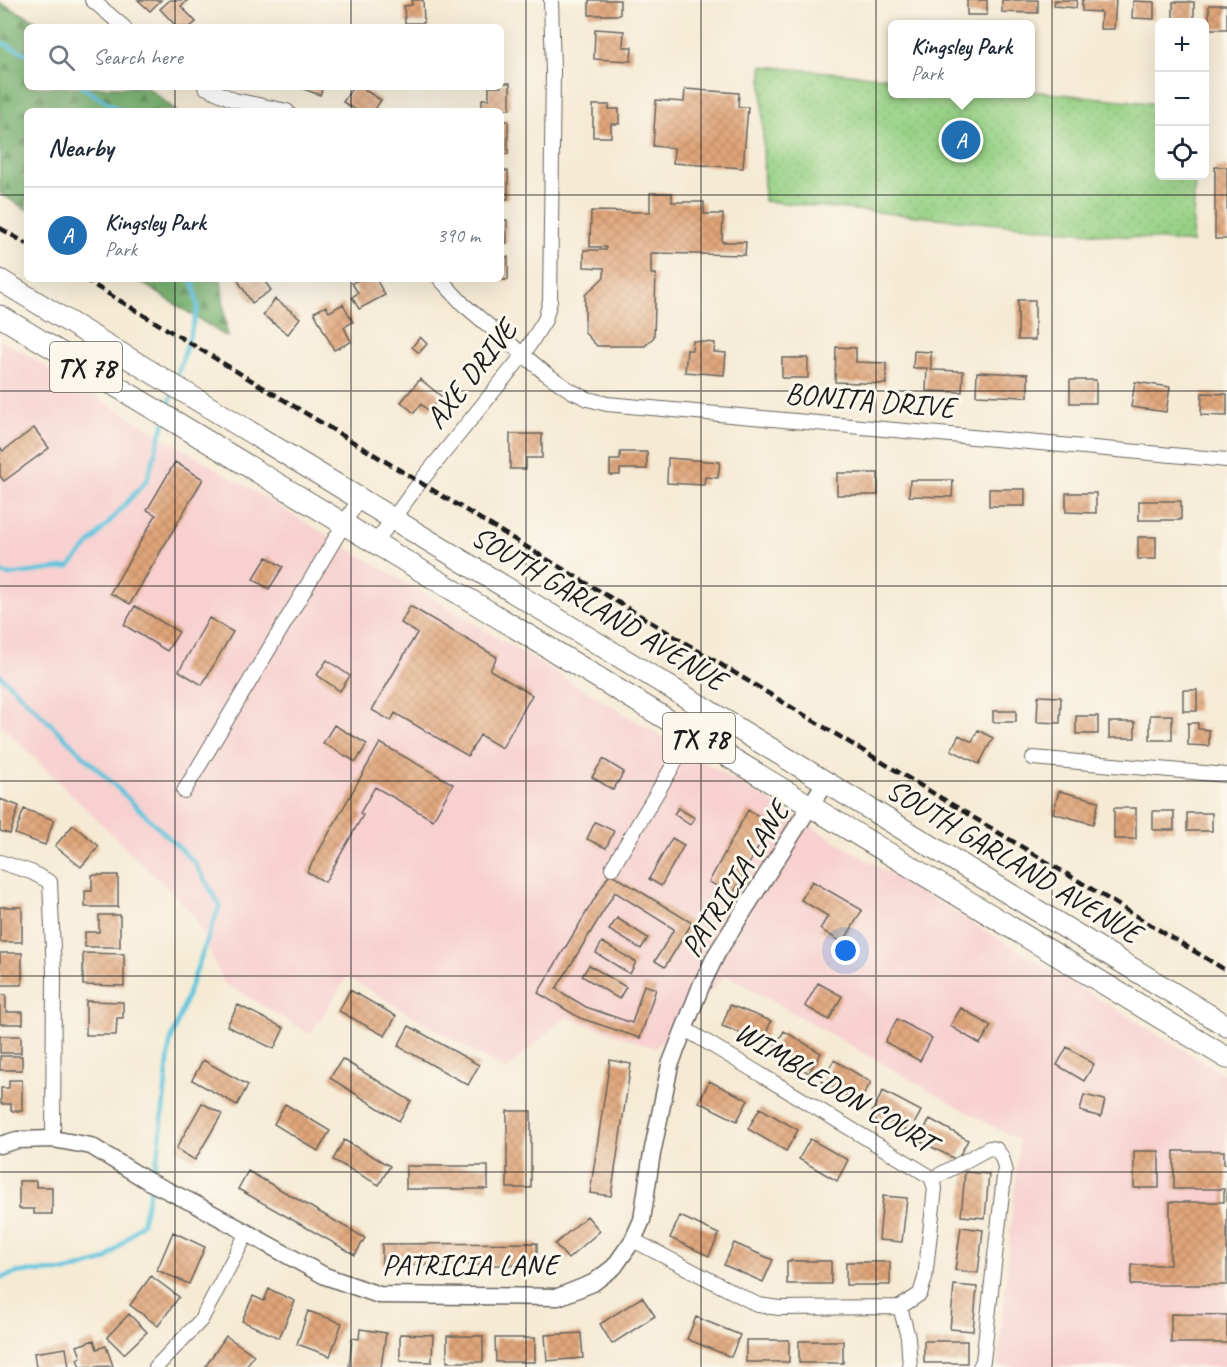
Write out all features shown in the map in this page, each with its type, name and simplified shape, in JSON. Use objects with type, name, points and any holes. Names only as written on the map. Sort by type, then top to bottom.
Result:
[{"type":"main road","name":"SOUTH GARLAND AVENUE","points":[[0,280],[1227,1026]]},
{"type":"main road","name":"SOUTH GARLAND AVENUE","points":[[0,316],[1227,1058]]},
{"type":"street","points":[[92,0],[120,24]]},
{"type":"street","name":"AXE DRIVE","points":[[375,543],[420,482],[523,355],[545,320],[549,301],[553,72],[550,0]]},
{"type":"street","points":[[212,90],[234,100],[273,108]]},
{"type":"street","name":"BONITA DRIVE","points":[[443,282],[464,305],[523,355],[571,391],[607,404],[1227,460]]},
{"type":"street","points":[[184,791],[359,499]]},
{"type":"street","points":[[612,868],[692,734]]},
{"type":"street","points":[[1033,758],[1227,775]]},
{"type":"street","name":"PATRICIA LANE","points":[[0,1145],[17,1140],[54,1139],[91,1146],[154,1184],[325,1276],[379,1295],[558,1297],[593,1283],[614,1267],[633,1240],[642,1220],[651,1159],[670,1065],[701,986],[717,953],[826,781]]},
{"type":"street","points":[[0,862],[31,872],[50,882],[54,973],[54,1139]]},
{"type":"street","name":"WIMBLEDON COURT","points":[[685,1029],[931,1177],[935,1188],[926,1278],[920,1294],[900,1308]]},
{"type":"street","points":[[932,1179],[989,1148],[996,1149],[1002,1157],[1005,1168],[983,1361],[980,1367]]},
{"type":"street","points":[[156,1367],[201,1320],[247,1233]]},
{"type":"street","points":[[633,1240],[758,1305],[779,1308],[900,1308],[908,1337],[910,1367]]},
{"type":"shaded area","points":[[0,339],[1227,1076],[1227,1367],[998,1367],[1019,1141],[726,975],[655,1048],[566,1017],[505,1070],[347,977],[311,1034],[224,983],[193,914],[0,724]]},
{"type":"green space","points":[[0,3],[43,24],[24,24],[24,90],[151,90],[172,108],[24,108],[24,208],[0,193]]},
{"type":"green space","points":[[762,66],[888,78],[888,98],[1035,98],[1035,92],[1155,104],[1155,180],[1195,180],[1192,243],[764,201]]},
{"type":"green space","points":[[141,282],[221,282],[227,337]]},
{"type":"building","points":[[138,0],[161,0],[150,11]]},
{"type":"building","points":[[170,0],[188,0],[181,6],[196,22],[174,24],[160,9]]},
{"type":"building","points":[[412,0],[423,0],[424,23],[405,23],[404,6],[412,5]]},
{"type":"building","points":[[589,0],[620,0],[620,15],[589,15]]},
{"type":"building","points":[[967,0],[987,0],[987,15],[967,15]]},
{"type":"building","points":[[1002,0],[1038,0],[1038,13],[1002,12]]},
{"type":"building","points":[[1055,0],[1077,0],[1076,8],[1054,6]]},
{"type":"building","points":[[1082,0],[1116,0],[1114,29],[1100,29],[1101,12],[1082,11]]},
{"type":"building","points":[[1133,1],[1154,2],[1154,19],[1132,18]]},
{"type":"building","points":[[1173,2],[1194,2],[1194,18],[1173,18]]},
{"type":"building","points":[[1209,5],[1227,5],[1227,29],[1209,29]]},
{"type":"building","points":[[595,29],[624,31],[623,47],[632,47],[631,61],[594,59]]},
{"type":"building","points":[[504,83],[510,83],[510,109],[482,108],[482,99],[489,99],[489,90],[504,90]]},
{"type":"building","points":[[685,89],[739,93],[738,107],[748,107],[743,168],[673,163],[674,148],[653,146],[656,100],[684,102]]},
{"type":"building","points":[[306,90],[322,90],[320,95]]},
{"type":"building","points":[[351,90],[365,90],[381,100],[376,108],[352,108],[343,102]]},
{"type":"building","points":[[593,105],[609,105],[609,109],[619,109],[619,124],[611,124],[611,137],[593,137]]},
{"type":"building","points":[[504,121],[508,121],[508,154],[504,154]]},
{"type":"building","points":[[1215,167],[1227,167],[1227,239],[1215,239]]},
{"type":"building","points":[[504,171],[508,171],[508,199],[504,199]]},
{"type":"building","points":[[650,193],[672,193],[672,202],[704,202],[704,214],[723,214],[722,242],[746,242],[745,255],[651,253],[651,274],[656,274],[654,337],[645,346],[597,346],[585,333],[585,295],[604,277],[604,268],[584,267],[584,250],[606,250],[606,247],[590,247],[591,211],[650,212]]},
{"type":"building","points":[[504,220],[507,220],[507,243],[504,243]]},
{"type":"building","points":[[504,257],[508,257],[508,280],[504,280]]},
{"type":"building","points":[[239,282],[265,282],[271,290],[252,303]]},
{"type":"building","points":[[378,282],[385,295],[359,309],[352,297],[358,293],[352,283]]},
{"type":"building","points":[[275,299],[300,318],[288,334],[263,315]]},
{"type":"building","points":[[1018,300],[1035,300],[1035,340],[1018,340]]},
{"type":"building","points":[[343,304],[353,322],[344,327],[351,342],[334,350],[314,312],[326,306],[329,312]]},
{"type":"building","points":[[420,337],[427,344],[419,353],[412,347]]},
{"type":"building","points":[[693,341],[715,343],[714,352],[726,353],[724,375],[685,372],[687,350],[692,350]]},
{"type":"building","points":[[836,347],[856,348],[856,362],[886,363],[886,384],[835,382]]},
{"type":"building","points":[[914,351],[931,352],[931,370],[963,371],[962,392],[926,391],[927,368],[913,368]]},
{"type":"building","points":[[782,358],[808,358],[808,378],[782,378]]},
{"type":"building","points":[[977,372],[1028,374],[1028,397],[976,395]]},
{"type":"building","points":[[420,379],[441,396],[429,411],[421,404],[414,413],[401,402]]},
{"type":"building","points":[[1070,380],[1096,380],[1096,403],[1070,403]]},
{"type":"building","points":[[1135,382],[1170,387],[1166,412],[1131,407]]},
{"type":"building","points":[[1202,393],[1227,394],[1227,416],[1201,415]]},
{"type":"building","points":[[34,428],[49,448],[4,481],[0,476],[0,447],[3,451]]},
{"type":"building","points":[[510,434],[542,434],[542,458],[526,458],[526,469],[510,469]]},
{"type":"building","points":[[620,452],[647,452],[647,469],[620,469],[620,475],[610,475],[610,460],[620,460]]},
{"type":"building","points":[[668,458],[720,462],[718,478],[705,477],[704,485],[667,483]]},
{"type":"building","points":[[175,462],[203,479],[130,604],[110,593],[156,515],[147,510]]},
{"type":"building","points":[[837,473],[878,473],[878,495],[837,495]]},
{"type":"building","points":[[910,480],[953,480],[952,497],[909,496]]},
{"type":"building","points":[[989,489],[1025,489],[1025,506],[989,506]]},
{"type":"building","points":[[1066,493],[1096,493],[1096,513],[1066,512]]},
{"type":"building","points":[[1139,501],[1181,501],[1181,520],[1139,520]]},
{"type":"building","points":[[1138,537],[1156,537],[1156,559],[1138,559]]},
{"type":"building","points":[[267,557],[283,567],[269,589],[253,579]]},
{"type":"building","points":[[135,606],[179,632],[167,651],[124,625]]},
{"type":"building","points":[[410,606],[497,657],[490,670],[532,695],[502,748],[480,735],[468,756],[395,713],[391,721],[372,710],[417,633],[401,623]]},
{"type":"building","points":[[209,618],[233,632],[202,685],[179,671]]},
{"type":"building","points":[[327,660],[350,676],[340,691],[317,675]]},
{"type":"building","points":[[1183,690],[1197,690],[1197,711],[1183,711]]},
{"type":"building","points":[[1038,696],[1061,697],[1060,723],[1037,722]]},
{"type":"building","points":[[993,711],[1016,711],[1016,722],[993,722]]},
{"type":"building","points":[[1150,715],[1172,715],[1172,740],[1150,740]]},
{"type":"building","points":[[1076,716],[1098,716],[1098,734],[1076,734]]},
{"type":"building","points":[[1109,722],[1135,722],[1135,738],[1109,738]]},
{"type":"building","points":[[1188,723],[1198,723],[1198,729],[1209,730],[1209,746],[1188,745]]},
{"type":"building","points":[[334,725],[367,744],[356,762],[323,743]]},
{"type":"building","points":[[978,730],[993,738],[979,764],[951,750],[959,735],[972,742]]},
{"type":"building","points":[[380,743],[453,784],[433,820],[375,787],[360,813],[363,815],[325,882],[307,872]]},
{"type":"building","points":[[603,759],[624,772],[613,790],[592,777]]},
{"type":"building","points":[[1059,791],[1099,801],[1093,824],[1053,813]]},
{"type":"building","points":[[0,799],[19,806],[10,834],[0,831]]},
{"type":"building","points":[[678,808],[695,818],[690,825],[674,814]]},
{"type":"building","points":[[1114,808],[1136,808],[1136,839],[1114,839]]},
{"type":"building","points":[[24,809],[54,820],[45,845],[15,834]]},
{"type":"building","points":[[748,810],[771,823],[733,894],[709,882]]},
{"type":"building","points":[[1153,811],[1174,811],[1174,830],[1153,830]]},
{"type":"building","points":[[1187,813],[1212,813],[1212,831],[1187,831]]},
{"type":"building","points":[[595,822],[614,831],[606,848],[587,839]]},
{"type":"building","points":[[73,825],[99,846],[81,867],[55,846]]},
{"type":"building","points":[[672,838],[684,845],[661,886],[649,879]]},
{"type":"building","points":[[610,873],[692,923],[665,967],[655,961],[674,929],[615,892],[556,989],[586,1007],[632,1023],[644,985],[656,989],[640,1038],[580,1018],[538,993]]},
{"type":"building","points":[[92,875],[118,875],[118,907],[85,907],[85,891],[92,891]]},
{"type":"building","points":[[812,881],[862,910],[843,943],[820,929],[828,916],[801,900]]},
{"type":"building","points":[[0,907],[22,907],[22,942],[0,942]]},
{"type":"building","points":[[99,915],[120,915],[120,947],[85,947],[85,932],[99,932]]},
{"type":"building","points":[[617,918],[648,938],[641,949],[609,930]]},
{"type":"building","points":[[602,942],[636,962],[630,974],[596,953]]},
{"type":"building","points":[[0,953],[22,953],[22,985],[0,985]]},
{"type":"building","points":[[83,953],[124,954],[124,986],[83,985]]},
{"type":"building","points":[[589,965],[626,987],[619,999],[582,976]]},
{"type":"building","points":[[818,983],[842,996],[829,1020],[805,1006]]},
{"type":"building","points":[[350,990],[396,1016],[385,1036],[339,1011]]},
{"type":"building","points":[[0,995],[6,995],[6,1012],[23,1012],[23,1024],[0,1024]]},
{"type":"building","points":[[86,1001],[123,1002],[123,1018],[117,1018],[116,1035],[86,1035]]},
{"type":"building","points":[[238,1005],[284,1028],[274,1049],[227,1026]]},
{"type":"building","points":[[730,1005],[771,1021],[763,1042],[722,1026]]},
{"type":"building","points":[[961,1008],[991,1026],[980,1044],[950,1026]]},
{"type":"building","points":[[897,1019],[932,1038],[920,1061],[885,1042]]},
{"type":"building","points":[[409,1026],[479,1065],[468,1085],[398,1046]]},
{"type":"building","points":[[784,1031],[821,1053],[809,1073],[772,1051]]},
{"type":"building","points":[[0,1036],[21,1036],[21,1053],[0,1053]]},
{"type":"building","points":[[1067,1047],[1094,1064],[1084,1081],[1057,1065]]},
{"type":"building","points":[[0,1056],[22,1056],[22,1070],[0,1070]]},
{"type":"building","points":[[342,1059],[411,1101],[399,1121],[330,1078]]},
{"type":"building","points":[[203,1060],[248,1085],[237,1105],[192,1080]]},
{"type":"building","points":[[610,1060],[631,1064],[611,1196],[590,1193]]},
{"type":"building","points":[[834,1060],[871,1082],[859,1103],[822,1081]]},
{"type":"building","points":[[9,1080],[22,1080],[22,1111],[11,1111],[11,1104],[1,1104],[1,1088],[9,1088]]},
{"type":"building","points":[[709,1081],[748,1100],[737,1121],[699,1102]]},
{"type":"building","points":[[883,1091],[921,1111],[910,1132],[872,1112]]},
{"type":"building","points":[[1084,1095],[1105,1100],[1101,1117],[1080,1111]]},
{"type":"building","points":[[202,1103],[222,1114],[195,1160],[176,1149]]},
{"type":"building","points":[[285,1104],[330,1131],[318,1151],[274,1124]]},
{"type":"building","points":[[760,1108],[798,1130],[786,1151],[748,1129]]},
{"type":"building","points":[[507,1111],[531,1111],[531,1188],[507,1188]]},
{"type":"building","points":[[930,1119],[968,1140],[957,1160],[918,1140]]},
{"type":"building","points":[[810,1139],[848,1160],[837,1181],[799,1159]]},
{"type":"building","points":[[344,1140],[390,1166],[379,1185],[333,1160]]},
{"type":"building","points":[[1134,1151],[1159,1151],[1159,1188],[1134,1188]]},
{"type":"building","points":[[1174,1151],[1224,1151],[1224,1164],[1227,1164],[1227,1285],[1131,1285],[1132,1265],[1170,1265],[1170,1202],[1224,1202],[1224,1189],[1174,1189]]},
{"type":"building","points":[[406,1166],[488,1166],[488,1189],[406,1189]]},
{"type":"building","points":[[248,1171],[365,1238],[355,1255],[238,1189]]},
{"type":"building","points":[[965,1172],[989,1174],[985,1218],[961,1216]]},
{"type":"building","points":[[19,1181],[36,1181],[36,1187],[52,1187],[52,1214],[34,1214],[34,1209],[19,1209]]},
{"type":"building","points":[[883,1196],[907,1198],[902,1242],[879,1240]]},
{"type":"building","points":[[587,1216],[600,1231],[568,1259],[555,1244]]},
{"type":"building","points":[[680,1216],[719,1234],[709,1256],[670,1238]]},
{"type":"building","points":[[961,1227],[983,1230],[978,1273],[955,1270]]},
{"type":"building","points":[[173,1232],[205,1247],[189,1284],[157,1270]]},
{"type":"building","points":[[537,1243],[537,1265],[382,1265],[382,1244]]},
{"type":"building","points":[[734,1243],[773,1260],[763,1282],[724,1265]]},
{"type":"building","points":[[787,1261],[831,1261],[831,1284],[787,1284]]},
{"type":"building","points":[[846,1262],[890,1262],[890,1285],[846,1285]]},
{"type":"building","points":[[151,1276],[179,1297],[158,1326],[130,1305]]},
{"type":"building","points":[[954,1285],[977,1287],[973,1331],[950,1329]]},
{"type":"building","points":[[269,1289],[295,1301],[279,1338],[242,1321],[253,1296],[264,1301]]},
{"type":"building","points":[[642,1297],[655,1316],[612,1344],[600,1324]]},
{"type":"building","points":[[308,1311],[342,1323],[330,1356],[297,1344]]},
{"type":"building","points":[[129,1314],[147,1332],[124,1354],[107,1337]]},
{"type":"building","points":[[1171,1314],[1227,1315],[1227,1343],[1171,1343]]},
{"type":"building","points":[[696,1317],[740,1335],[731,1357],[687,1339]]},
{"type":"building","points":[[360,1329],[386,1333],[381,1367],[349,1367],[352,1338],[359,1339]]},
{"type":"building","points":[[581,1333],[583,1358],[547,1361],[545,1335]]},
{"type":"building","points":[[400,1334],[433,1335],[432,1362],[400,1361]]},
{"type":"building","points":[[226,1336],[254,1355],[246,1367],[205,1367]]},
{"type":"building","points":[[447,1336],[483,1336],[483,1362],[447,1362]]},
{"type":"building","points":[[495,1338],[535,1338],[535,1362],[496,1362]]},
{"type":"building","points":[[94,1340],[97,1349],[106,1346],[113,1366],[80,1367],[77,1359],[81,1357],[77,1346]]},
{"type":"building","points":[[746,1340],[789,1340],[789,1362],[746,1362]]},
{"type":"building","points":[[799,1341],[843,1341],[843,1363],[799,1363]]},
{"type":"building","points":[[924,1341],[967,1341],[967,1363],[924,1363]]},
{"type":"building","points":[[66,1348],[69,1367],[36,1367],[34,1353]]},
{"type":"waterway","points":[[0,42],[24,53]]},
{"type":"waterway","points":[[87,90],[116,108]]},
{"type":"waterway","points":[[176,380],[198,308],[194,282]]},
{"type":"waterway","points":[[168,409],[173,391]]},
{"type":"waterway","points":[[0,572],[9,575],[69,567],[147,480],[164,423]]},
{"type":"waterway","points":[[0,675],[194,862],[220,905],[170,1043],[159,1149],[152,1178]]},
{"type":"waterway","points":[[0,1278],[20,1272],[68,1271],[106,1260],[142,1223],[151,1186]]},
{"type":"railway","points":[[0,228],[24,242]]},
{"type":"railway","points":[[89,282],[1227,971]]},
{"type":"place","name":"Kingsley Park","points":[[961,140]]}]
